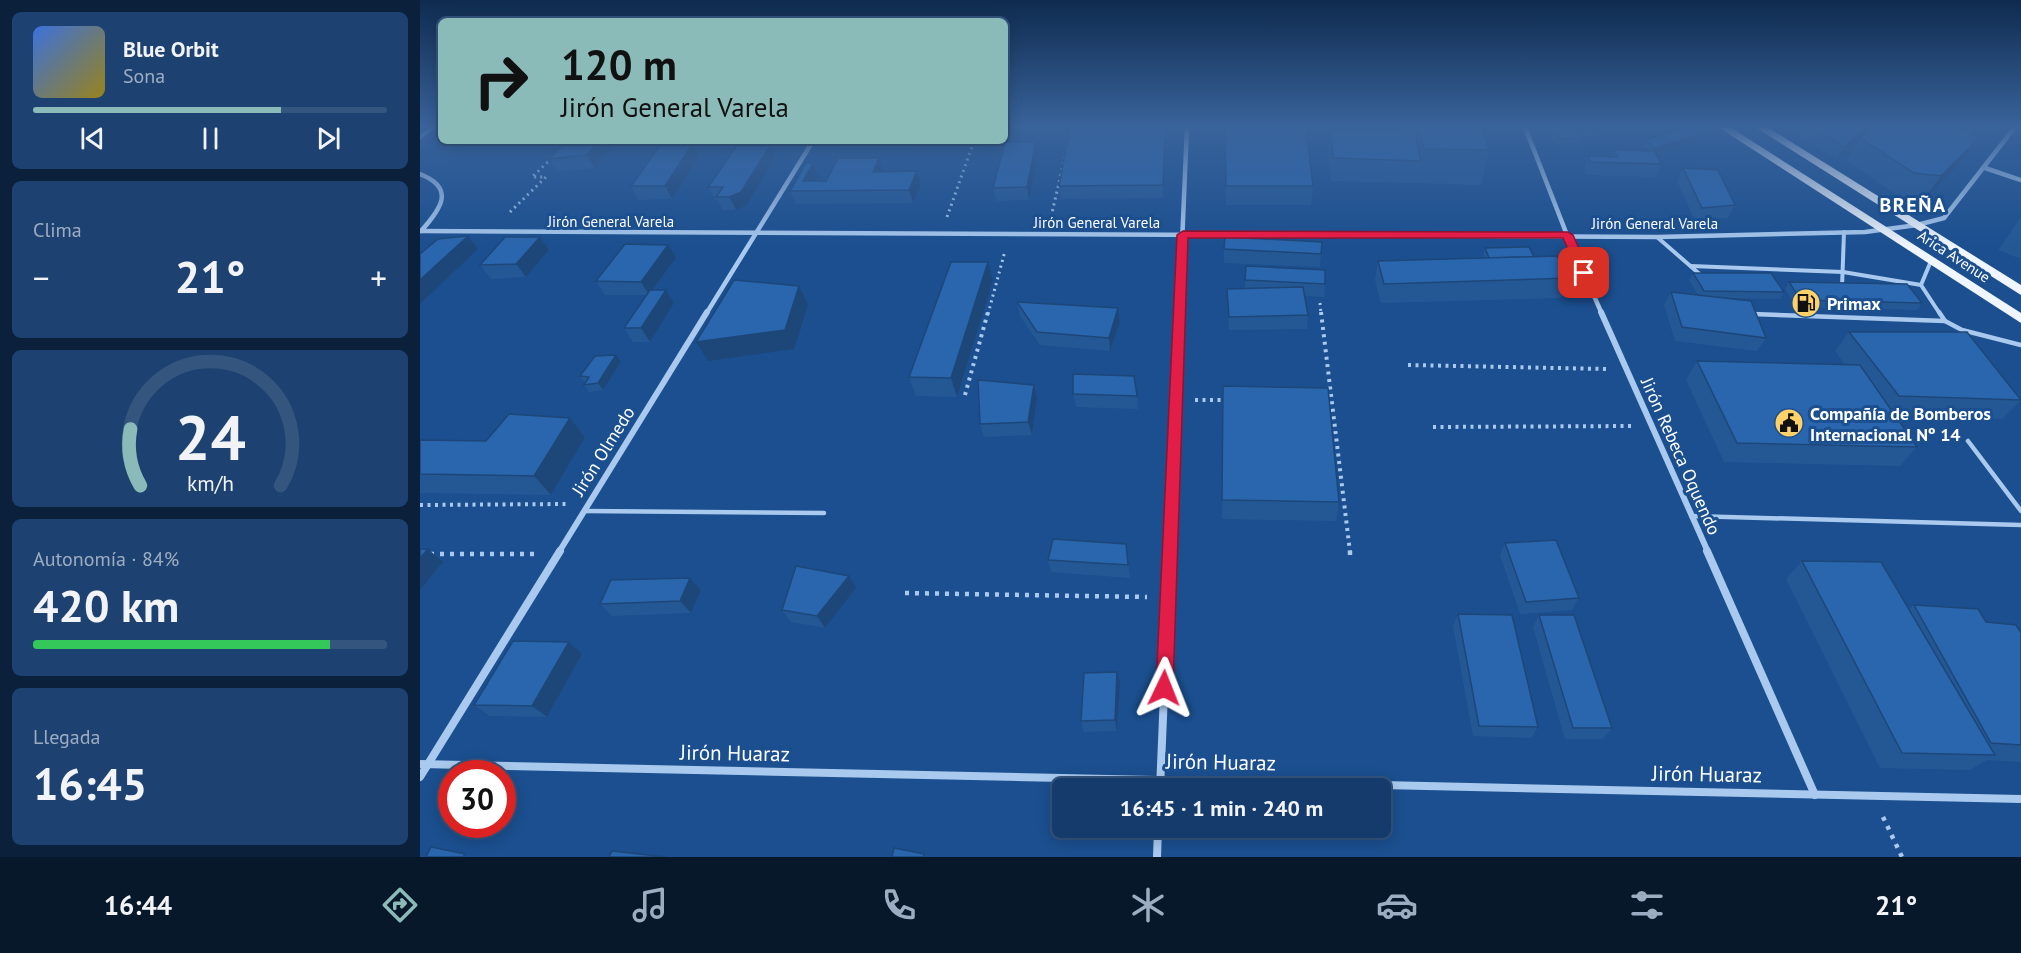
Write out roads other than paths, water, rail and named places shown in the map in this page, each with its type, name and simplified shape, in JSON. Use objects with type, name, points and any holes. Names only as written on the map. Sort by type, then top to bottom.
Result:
[{"type":"main road","name":"Arica Avenue","points":[[1785,167],[2021,319]]},
{"type":"main road","name":"Arica Avenue","points":[[1824,167],[2021,291]]},
{"type":"street","name":"Jirón Olmedo","points":[[420,777],[424,764],[589,504],[797,167]]},
{"type":"street","points":[[1160,778],[1186,167]]},
{"type":"street","name":"Jirón Rebeca Oquendo","points":[[1541,167],[1568,235],[1815,795]]},
{"type":"street","points":[[1985,168],[2021,180]]},
{"type":"street","name":"Jirón General Varela","points":[[421,231],[1657,237],[1844,232],[1883,230],[1944,218],[1985,168]]},
{"type":"street","points":[[420,174],[428,176],[440,185],[444,198],[437,213],[421,231]]},
{"type":"street","name":"Jirón Huaraz","points":[[424,764],[1111,778]]},
{"type":"street","name":"Jirón Huaraz","points":[[1391,785],[2021,799]]},
{"type":"street","points":[[1157,857],[1158,838]]},
{"type":"lane","points":[[1842,290],[1844,232]]},
{"type":"lane","points":[[1657,237],[1706,280]]},
{"type":"lane","points":[[1921,285],[1931,261]]},
{"type":"lane","points":[[1691,266],[1843,272],[1921,285],[1945,321]]},
{"type":"lane","points":[[1842,308],[1842,319]]},
{"type":"lane","points":[[1745,314],[1945,321],[1962,330],[2021,345]]},
{"type":"lane","points":[[1968,441],[2021,511]]},
{"type":"lane","points":[[584,511],[824,513]]},
{"type":"lane","points":[[1692,516],[2021,525]]},
{"type":"place","name":"Primax","points":[[1806,303]]},
{"type":"place","name":"Compañía de Bomberos Internacional Nº 14","points":[[1789,423]]},
{"type":"district","name":"BREÑA","points":[[1913,205]]}]
